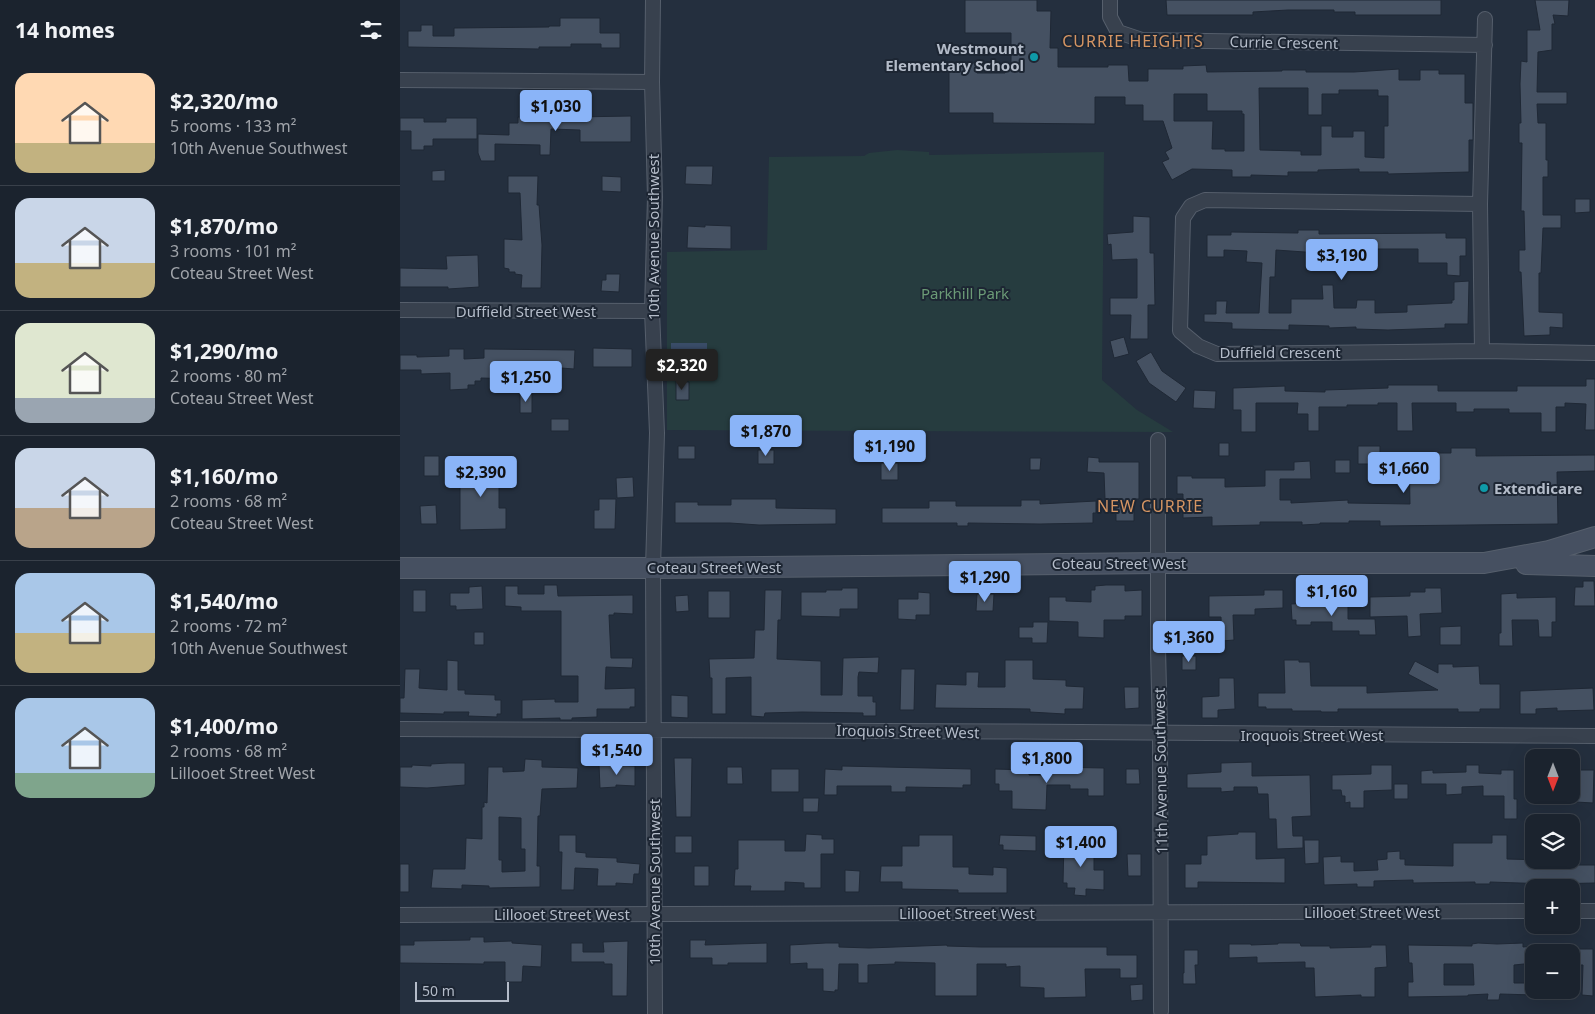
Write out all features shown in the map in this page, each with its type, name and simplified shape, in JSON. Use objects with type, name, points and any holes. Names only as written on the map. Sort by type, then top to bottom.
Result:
[{"type":"street","name":"10th Avenue Southwest","points":[[653,0],[652,82],[655,197],[652,312],[657,434],[653,568],[654,1014]]},
{"type":"street","name":"Currie Crescent","points":[[1110,0],[1110,17],[1118,32],[1142,40],[1485,45]]},
{"type":"street","points":[[1482,352],[1480,204],[1486,19]]},
{"type":"street","points":[[400,80],[652,82]]},
{"type":"street","name":"Duffield Crescent","points":[[1480,204],[1205,200],[1191,206],[1183,218],[1180,332],[1198,346],[1217,354],[1595,353]]},
{"type":"street","name":"Duffield Street West","points":[[400,310],[652,312]]},
{"type":"street","name":"11th Avenue Southwest","points":[[1158,440],[1161,1012]]},
{"type":"street","name":"Coteau Street West","points":[[400,568],[1484,563],[1549,552],[1595,537]]},
{"type":"street","points":[[1484,563],[1595,566]]},
{"type":"street","name":"Iroquois Street West","points":[[400,730],[653,729],[1595,736]]},
{"type":"street","name":"Lillooet Street West","points":[[400,915],[1525,911]]},
{"type":"street","points":[[1580,911],[1595,911]]},
{"type":"green space","name":"Parkhill Park","points":[[897,150],[929,152],[929,155],[1104,152],[1102,380],[1137,410],[1173,432],[667,430],[667,252],[767,250],[769,157],[864,156],[869,153]]},
{"type":"water","points":[[671,343],[707,343],[707,363],[671,363]]},
{"type":"building","points":[[965,0],[1037,0],[1037,11],[1051,11],[1050,48],[1058,48],[1058,67],[1128,65],[1129,81],[1148,81],[1148,69],[1183,69],[1183,66],[1206,65],[1207,72],[1306,70],[1306,72],[1354,72],[1399,69],[1399,80],[1420,80],[1420,70],[1439,70],[1439,74],[1465,74],[1465,103],[1473,103],[1473,140],[1469,140],[1469,172],[1388,174],[1388,172],[1359,172],[1359,169],[1288,172],[1288,176],[1251,175],[1251,177],[1232,177],[1232,170],[1192,169],[1172,180],[1162,162],[1169,159],[1165,152],[1172,148],[1163,121],[1143,121],[1143,105],[1125,105],[1125,97],[1095,97],[1095,124],[993,123],[993,113],[949,113],[949,63],[977,63],[977,73],[1005,73],[1005,68],[1011,68],[1011,33],[965,33]],"holes":[[[1259,88],[1308,88],[1308,115],[1322,115],[1322,94],[1339,94],[1339,90],[1378,90],[1378,96],[1388,96],[1388,126],[1384,126],[1384,158],[1365,157],[1365,131],[1353,131],[1353,137],[1332,137],[1332,126],[1321,126],[1321,155],[1301,155],[1301,151],[1260,150]],[[1174,94],[1207,94],[1207,111],[1242,111],[1242,114],[1244,114],[1244,151],[1212,149],[1213,121],[1174,121]]]},
{"type":"building","points":[[1166,0],[1441,0],[1441,15],[1355,15],[1355,12],[1334,12],[1334,10],[1288,10],[1253,12],[1253,15],[1167,15]]},
{"type":"building","points":[[1535,0],[1569,0],[1568,16],[1553,15],[1555,24],[1552,24],[1552,50],[1538,52],[1537,92],[1567,92],[1567,104],[1537,104],[1538,123],[1546,123],[1546,160],[1548,160],[1548,177],[1543,177],[1543,215],[1561,215],[1561,228],[1543,228],[1541,273],[1539,273],[1539,312],[1563,313],[1563,328],[1550,327],[1550,335],[1524,336],[1521,272],[1519,272],[1519,250],[1525,250],[1524,211],[1521,211],[1522,143],[1519,143],[1519,123],[1521,123],[1520,84],[1521,61],[1527,62],[1527,30],[1540,30]]},
{"type":"building","points":[[560,18],[600,18],[600,33],[620,33],[620,48],[601,48],[601,44],[571,44],[571,47],[539,47],[539,49],[408,47],[408,31],[421,31],[421,25],[433,25],[433,36],[454,36],[454,28],[560,26]]},
{"type":"building","points":[[550,113],[575,113],[575,117],[631,116],[631,142],[580,142],[580,130],[551,129],[550,155],[540,155],[540,145],[495,144],[495,161],[481,161],[478,153],[478,134],[509,135],[509,123],[518,123],[518,117],[522,117],[522,115],[550,115]]},
{"type":"building","points":[[400,118],[424,118],[424,122],[446,122],[446,118],[477,118],[477,139],[433,139],[433,146],[424,146],[424,150],[411,150],[411,131],[400,131]]},
{"type":"building","points":[[686,166],[713,166],[712,185],[685,184]]},
{"type":"building","points":[[445,170],[445,181],[432,181],[432,171]]},
{"type":"building","points":[[508,176],[538,176],[537,205],[539,205],[542,245],[541,288],[521,288],[522,275],[509,272],[509,269],[504,268],[504,239],[522,240],[520,193],[508,193]]},
{"type":"building","points":[[602,176],[621,177],[621,192],[602,191]]},
{"type":"building","points":[[1575,199],[1590,199],[1590,212],[1575,213]]},
{"type":"building","points":[[1133,216],[1150,217],[1150,253],[1154,253],[1155,305],[1148,305],[1148,339],[1130,339],[1131,315],[1110,315],[1110,298],[1137,298],[1137,259],[1112,260],[1111,244],[1108,245],[1107,234],[1133,232]]},
{"type":"building","points":[[705,225],[731,226],[731,249],[687,248],[688,226],[705,227]]},
{"type":"building","points":[[1298,230],[1319,230],[1319,234],[1446,233],[1446,238],[1466,238],[1466,256],[1460,256],[1460,276],[1447,275],[1447,263],[1418,263],[1418,249],[1347,249],[1347,252],[1319,251],[1319,253],[1276,250],[1275,277],[1270,277],[1269,313],[1291,313],[1291,299],[1323,299],[1322,285],[1333,285],[1334,308],[1356,308],[1357,300],[1375,300],[1375,313],[1407,312],[1407,305],[1452,303],[1452,300],[1454,300],[1454,282],[1469,281],[1468,324],[1445,324],[1445,328],[1388,330],[1289,325],[1289,330],[1232,329],[1232,323],[1204,322],[1204,314],[1216,314],[1216,301],[1227,301],[1226,313],[1259,313],[1262,263],[1246,262],[1247,251],[1224,250],[1224,257],[1207,257],[1207,235],[1231,235],[1231,232],[1298,233]]},
{"type":"building","points":[[478,255],[479,287],[448,289],[448,287],[400,287],[400,268],[447,269],[446,256]]},
{"type":"building","points":[[606,274],[620,274],[619,292],[601,291],[602,280],[606,280]]},
{"type":"building","points":[[1124,337],[1129,354],[1114,358],[1110,341]]},
{"type":"building","points":[[593,348],[632,349],[632,367],[593,367]]},
{"type":"building","points":[[449,349],[464,349],[464,359],[484,358],[484,349],[575,350],[574,369],[561,368],[561,376],[543,376],[543,369],[515,368],[515,379],[481,378],[481,381],[475,381],[475,385],[468,385],[468,389],[450,390],[450,373],[421,374],[421,370],[400,370],[400,355],[417,355],[417,357],[449,356]]},
{"type":"building","points":[[1151,352],[1162,371],[1186,388],[1176,402],[1149,383],[1136,361]]},
{"type":"building","points":[[1586,379],[1595,379],[1595,430],[1585,430],[1586,404],[1565,403],[1565,407],[1556,407],[1556,432],[1541,432],[1541,413],[1509,413],[1509,409],[1474,409],[1474,412],[1456,412],[1456,403],[1412,403],[1413,431],[1397,431],[1397,403],[1319,407],[1319,431],[1308,431],[1308,414],[1297,414],[1298,403],[1256,403],[1256,432],[1241,432],[1241,410],[1233,410],[1233,388],[1285,386],[1285,391],[1325,392],[1325,390],[1388,388],[1388,385],[1438,385],[1438,391],[1517,391],[1517,386],[1586,386]]},
{"type":"building","points":[[676,381],[689,382],[689,400],[676,400]]},
{"type":"building","points":[[1194,390],[1216,391],[1215,409],[1193,408]]},
{"type":"building","points":[[520,394],[532,394],[532,413],[520,413]]},
{"type":"building","points":[[551,419],[569,419],[569,431],[551,431]]},
{"type":"building","points":[[1219,443],[1229,443],[1229,456],[1219,456]]},
{"type":"building","points":[[678,446],[695,446],[695,459],[678,459]]},
{"type":"building","points":[[1358,446],[1380,446],[1380,464],[1358,464]]},
{"type":"building","name":"Extendicare","points":[[1451,448],[1476,448],[1476,456],[1595,455],[1595,471],[1557,472],[1558,524],[1380,526],[1380,521],[1349,521],[1349,523],[1302,525],[1302,522],[1260,522],[1260,525],[1212,526],[1212,517],[1183,518],[1183,494],[1177,494],[1177,476],[1225,478],[1225,487],[1265,486],[1265,470],[1294,470],[1294,462],[1310,461],[1311,479],[1280,479],[1280,500],[1291,500],[1291,503],[1348,500],[1348,503],[1410,504],[1409,453],[1451,453]]},
{"type":"building","points":[[758,450],[774,450],[774,464],[758,464]]},
{"type":"building","points":[[424,456],[439,456],[439,476],[424,476]]},
{"type":"building","points":[[1088,457],[1099,458],[1099,462],[1139,462],[1139,499],[1134,499],[1134,521],[1116,521],[1116,499],[1105,499],[1104,473],[1087,472]]},
{"type":"building","points":[[1030,458],[1041,458],[1040,470],[1030,470]]},
{"type":"building","points":[[1335,460],[1350,460],[1350,473],[1335,473]]},
{"type":"building","points":[[881,463],[898,463],[898,480],[881,480]]},
{"type":"building","points":[[460,466],[505,466],[505,481],[499,481],[499,508],[506,508],[506,529],[460,530]]},
{"type":"building","points":[[633,477],[634,497],[617,498],[616,478]]},
{"type":"building","points":[[599,499],[616,499],[615,529],[594,529],[594,510],[599,510]]},
{"type":"building","points":[[731,499],[776,499],[776,508],[836,509],[836,524],[675,523],[675,502],[698,502],[698,505],[731,505]]},
{"type":"building","points":[[1021,500],[1040,500],[1040,504],[1096,501],[1096,513],[1093,513],[1093,523],[968,523],[968,526],[957,526],[957,523],[882,523],[882,508],[929,508],[929,501],[956,501],[956,506],[1021,506]]},
{"type":"building","points":[[436,505],[437,524],[421,524],[420,506]]},
{"type":"building","points":[[1583,581],[1594,581],[1595,606],[1574,606],[1575,587],[1583,587]]},
{"type":"building","points":[[544,585],[557,585],[558,596],[633,595],[633,614],[614,613],[614,615],[609,615],[611,658],[633,658],[632,668],[606,667],[605,689],[635,688],[635,707],[630,707],[630,709],[597,709],[597,717],[572,718],[572,720],[560,720],[560,718],[522,719],[522,700],[555,699],[555,702],[578,702],[578,676],[561,676],[561,611],[521,611],[521,607],[505,606],[505,586],[518,586],[518,594],[544,594]]},
{"type":"building","points":[[1125,585],[1125,591],[1142,590],[1142,616],[1125,616],[1125,620],[1104,620],[1104,638],[1078,637],[1078,622],[1049,621],[1049,597],[1066,597],[1066,601],[1091,602],[1091,590],[1095,590],[1095,586]]},
{"type":"building","points":[[482,586],[483,609],[456,610],[456,606],[450,606],[450,593],[469,593],[469,587]]},
{"type":"building","points":[[842,588],[858,588],[858,609],[840,609],[840,617],[801,616],[801,592],[826,592],[826,590],[842,590]]},
{"type":"building","points":[[1425,588],[1441,588],[1442,613],[1420,614],[1421,636],[1408,637],[1407,616],[1370,617],[1370,597],[1410,596],[1410,592],[1425,592]]},
{"type":"building","points":[[413,590],[426,590],[426,612],[413,612]]},
{"type":"building","points":[[765,590],[782,590],[781,620],[778,620],[777,659],[821,661],[821,695],[842,695],[843,658],[879,657],[878,673],[859,672],[858,677],[858,696],[873,696],[873,702],[876,702],[876,716],[863,716],[863,713],[802,712],[765,713],[764,717],[751,716],[751,677],[726,678],[726,714],[712,714],[712,678],[710,678],[709,659],[754,658],[755,630],[764,630]]},
{"type":"building","points":[[1264,590],[1283,590],[1283,608],[1255,609],[1255,615],[1233,615],[1234,640],[1222,641],[1221,617],[1209,617],[1209,596],[1264,595]]},
{"type":"building","points":[[708,591],[730,591],[730,618],[708,618]]},
{"type":"building","points":[[918,592],[930,593],[930,615],[916,615],[916,620],[898,619],[898,599],[918,599]]},
{"type":"building","points":[[1517,593],[1517,598],[1556,597],[1556,622],[1552,622],[1552,637],[1539,637],[1538,620],[1512,620],[1513,646],[1499,646],[1501,594]]},
{"type":"building","points":[[977,594],[994,594],[993,611],[976,611]]},
{"type":"building","points":[[688,595],[689,611],[676,612],[675,596]]},
{"type":"building","points":[[1348,601],[1348,619],[1375,619],[1376,635],[1359,635],[1359,631],[1332,631],[1332,622],[1311,622],[1311,625],[1296,625],[1296,620],[1292,620],[1291,604]]},
{"type":"building","points":[[1033,622],[1048,622],[1047,643],[1032,643],[1032,638],[1019,638],[1019,627],[1033,627]]},
{"type":"building","points":[[1461,626],[1461,645],[1440,645],[1440,627]]},
{"type":"building","points":[[474,632],[484,632],[484,645],[474,645]]},
{"type":"building","points":[[1182,656],[1196,656],[1196,670],[1182,670]]},
{"type":"building","points":[[447,660],[458,661],[458,690],[465,690],[465,694],[495,695],[495,700],[501,700],[501,714],[497,714],[497,717],[468,716],[469,712],[444,712],[444,714],[400,713],[400,698],[404,698],[405,669],[420,669],[419,688],[447,690]]},
{"type":"building","points":[[1005,660],[1033,660],[1033,679],[1066,680],[1066,686],[1084,687],[1083,709],[1065,709],[1065,714],[1030,712],[1030,709],[935,708],[936,684],[966,685],[966,672],[979,672],[978,687],[1005,687]]},
{"type":"building","points":[[1284,660],[1310,662],[1311,686],[1367,686],[1367,693],[1438,690],[1408,674],[1415,661],[1438,673],[1438,664],[1453,664],[1453,667],[1479,666],[1480,684],[1500,684],[1500,709],[1480,709],[1480,712],[1458,712],[1458,709],[1338,709],[1338,712],[1321,712],[1258,707],[1258,693],[1285,693]]},
{"type":"building","points":[[901,669],[915,669],[914,710],[900,710]]},
{"type":"building","points":[[1219,678],[1234,678],[1235,709],[1218,710],[1218,718],[1202,718],[1202,697],[1219,696]]},
{"type":"building","points":[[1124,687],[1139,687],[1139,708],[1125,709]]},
{"type":"building","points":[[1593,688],[1594,710],[1557,711],[1557,708],[1536,709],[1536,714],[1520,714],[1520,691]]},
{"type":"building","points":[[671,695],[688,696],[688,718],[671,717]]},
{"type":"building","points":[[674,758],[692,758],[691,817],[676,817]]},
{"type":"building","points":[[525,759],[542,760],[542,767],[578,768],[577,788],[542,789],[540,816],[538,816],[537,866],[540,866],[540,887],[489,888],[489,886],[462,885],[462,889],[431,888],[433,869],[465,869],[466,838],[482,839],[482,807],[484,807],[484,802],[487,803],[488,767],[503,767],[503,772],[524,771]],"holes":[[[499,817],[521,818],[521,849],[525,849],[525,871],[502,872],[502,860],[499,860]]]},
{"type":"building","points":[[1252,762],[1252,776],[1310,775],[1311,816],[1292,817],[1293,836],[1303,836],[1303,848],[1277,849],[1276,819],[1269,819],[1268,794],[1258,794],[1257,787],[1234,787],[1234,791],[1221,792],[1221,788],[1187,788],[1187,774],[1221,772],[1221,763]]},
{"type":"building","points":[[465,763],[465,785],[427,788],[400,787],[400,767],[412,767],[412,765],[431,766],[431,764]]},
{"type":"building","points":[[599,765],[635,766],[635,786],[616,785],[616,787],[600,788]]},
{"type":"building","points":[[1371,765],[1392,765],[1392,790],[1364,791],[1364,808],[1350,808],[1350,802],[1345,803],[1345,796],[1342,796],[1341,790],[1332,790],[1332,775],[1371,774]]},
{"type":"building","points":[[1466,765],[1479,765],[1479,773],[1501,774],[1501,770],[1514,770],[1514,799],[1517,799],[1517,819],[1504,819],[1504,796],[1483,796],[1483,786],[1462,787],[1462,794],[1446,795],[1446,784],[1421,784],[1421,771],[1433,770],[1433,773],[1466,772]]},
{"type":"building","points":[[842,766],[971,769],[971,785],[963,785],[963,788],[906,787],[906,792],[891,792],[891,786],[837,786],[837,795],[824,795],[825,769],[842,770]]},
{"type":"building","points":[[727,767],[742,767],[743,784],[727,784]]},
{"type":"building","points":[[1053,767],[1104,768],[1104,796],[1088,796],[1088,789],[1070,789],[1070,785],[1047,785],[1046,810],[1012,809],[1012,791],[999,791],[999,784],[995,784],[995,769],[1029,770],[1029,775],[1052,775]]},
{"type":"building","points":[[771,769],[799,769],[799,792],[771,792]]},
{"type":"building","points":[[1126,769],[1139,769],[1140,784],[1126,784]]},
{"type":"building","points":[[1580,770],[1594,770],[1593,803],[1580,802]]},
{"type":"building","points":[[1394,784],[1408,784],[1408,799],[1394,799]]},
{"type":"building","points":[[803,798],[819,798],[818,812],[803,812]]},
{"type":"building","points":[[1238,832],[1256,832],[1256,859],[1285,858],[1285,883],[1198,882],[1198,888],[1185,888],[1185,864],[1201,864],[1201,855],[1207,855],[1207,836],[1238,834]]},
{"type":"building","points":[[806,834],[822,835],[822,839],[834,839],[834,854],[821,854],[821,888],[804,888],[804,883],[785,882],[785,891],[750,891],[751,886],[734,886],[735,869],[738,869],[738,840],[785,840],[785,851],[805,851]]},
{"type":"building","points":[[559,835],[576,835],[576,852],[586,853],[586,857],[617,858],[617,862],[640,864],[639,874],[634,874],[633,884],[616,883],[616,886],[597,886],[598,869],[575,868],[574,890],[561,890],[562,852],[559,852]]},
{"type":"building","points":[[919,835],[953,835],[953,867],[969,867],[969,874],[993,875],[993,867],[1007,868],[1007,893],[958,893],[958,890],[902,889],[902,882],[880,882],[881,866],[902,866],[902,846],[919,846]]},
{"type":"building","points":[[1000,835],[1036,836],[1036,851],[1003,850],[1003,845],[999,845]]},
{"type":"building","points":[[1492,835],[1507,835],[1507,859],[1525,859],[1525,869],[1580,869],[1580,865],[1595,865],[1595,883],[1580,883],[1580,879],[1525,879],[1525,883],[1413,883],[1413,880],[1374,881],[1374,887],[1357,887],[1357,884],[1324,885],[1323,857],[1341,856],[1341,862],[1354,862],[1354,871],[1378,870],[1377,860],[1387,859],[1387,852],[1400,851],[1400,859],[1405,859],[1405,865],[1453,866],[1453,843],[1492,843]]},
{"type":"building","points":[[675,836],[692,836],[692,853],[675,853]]},
{"type":"building","points":[[1304,840],[1319,840],[1319,863],[1305,864]]},
{"type":"building","points":[[1064,841],[1094,841],[1094,870],[1104,870],[1104,890],[1086,889],[1086,896],[1074,895],[1075,888],[1067,888],[1067,883],[1063,883]]},
{"type":"building","points":[[1127,854],[1141,854],[1141,876],[1128,876]]},
{"type":"building","points":[[400,864],[409,864],[409,892],[400,892]]},
{"type":"building","points":[[694,866],[709,866],[709,886],[694,886]]},
{"type":"building","points":[[845,870],[860,871],[859,892],[845,892]]},
{"type":"building","points":[[470,937],[484,937],[484,942],[512,941],[512,943],[542,945],[541,967],[523,966],[522,982],[505,982],[505,962],[484,962],[484,964],[400,963],[400,945],[414,945],[414,941],[470,940]]},
{"type":"building","points":[[690,940],[706,940],[705,945],[767,943],[767,963],[712,965],[712,958],[690,958]]},
{"type":"building","points":[[628,941],[627,996],[612,996],[612,964],[604,964],[604,962],[571,962],[571,943],[583,943],[583,952],[604,952],[603,942]]},
{"type":"building","points":[[839,943],[839,947],[869,948],[947,945],[981,947],[1107,947],[1107,955],[1137,955],[1137,978],[1120,978],[1120,969],[1085,969],[1086,997],[1044,998],[1044,988],[1020,987],[1020,966],[1006,967],[1006,964],[977,964],[977,996],[935,996],[935,963],[895,962],[895,964],[868,965],[868,983],[858,983],[858,964],[839,964],[838,990],[835,990],[835,992],[823,991],[823,969],[807,969],[807,963],[790,964],[790,945]]},
{"type":"building","points":[[1300,943],[1301,946],[1330,946],[1330,948],[1386,945],[1387,967],[1375,968],[1375,997],[1361,997],[1361,995],[1315,997],[1314,968],[1305,968],[1305,962],[1257,963],[1257,957],[1229,958],[1229,944]]},
{"type":"building","points":[[1478,943],[1523,943],[1523,947],[1525,947],[1525,964],[1514,965],[1514,983],[1525,983],[1525,995],[1500,994],[1499,1000],[1487,1000],[1488,994],[1408,997],[1408,982],[1413,982],[1412,963],[1409,963],[1408,945],[1472,946],[1472,944]],"holes":[[[1444,964],[1473,964],[1474,985],[1444,985]]]},
{"type":"building","points":[[1580,949],[1593,949],[1593,996],[1582,995],[1583,965],[1580,965]]},
{"type":"building","points":[[1184,950],[1198,950],[1198,965],[1195,965],[1196,984],[1183,984]]},
{"type":"building","points":[[1143,984],[1143,1000],[1131,1001],[1130,985]]},
{"type":"place","name":"Westmount Elementary School","points":[[1034,57]]},
{"type":"place","name":"Extendicare","points":[[1484,488]]},
{"type":"district","name":"CURRIE HEIGHTS","points":[[1133,41]]},
{"type":"district","name":"NEW CURRIE","points":[[1150,506]]}]
